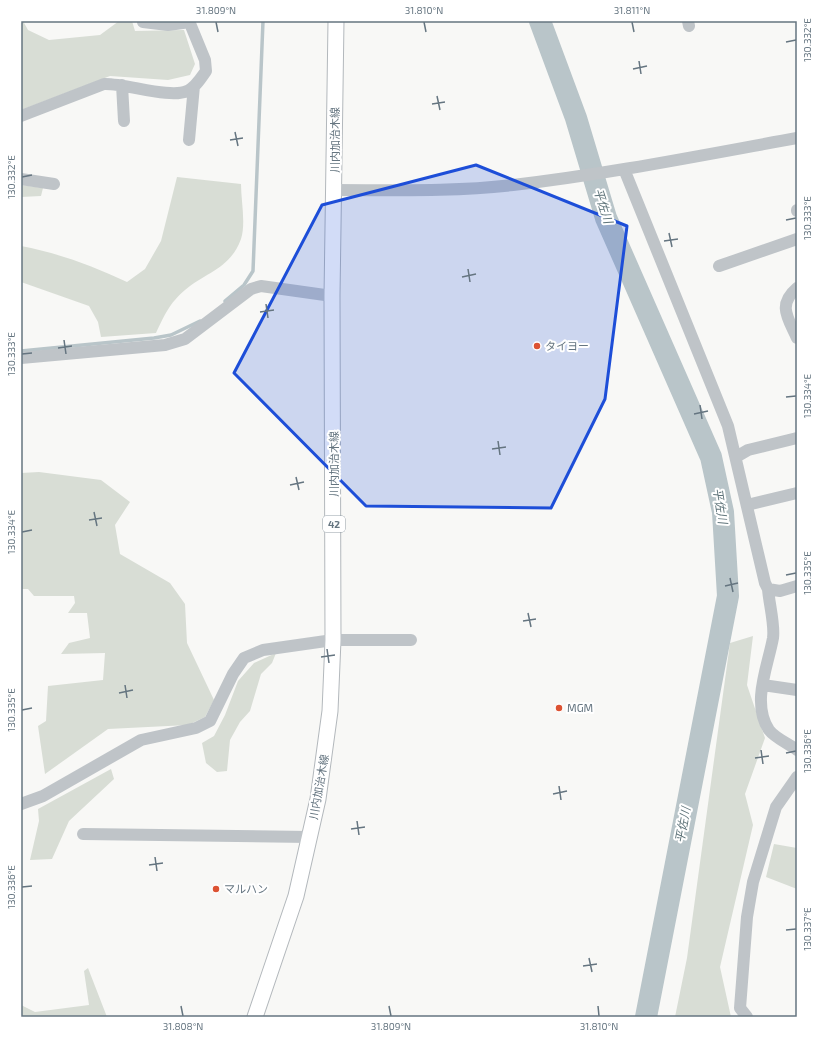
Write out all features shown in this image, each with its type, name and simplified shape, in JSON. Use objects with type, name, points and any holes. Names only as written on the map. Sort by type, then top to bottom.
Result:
[{"type":"main road","name":"川内加治木線","points":[[255,1017],[296,896],[310,837],[325,756],[330,711],[333,640],[332,296],[336,21]]},
{"type":"street","points":[[21,116],[104,84],[122,85],[168,93],[187,92],[206,71],[205,60],[189,22],[168,25],[143,22]]},
{"type":"street","points":[[122,85],[124,121]]},
{"type":"street","points":[[189,140],[194,86]]},
{"type":"street","points":[[334,190],[428,190],[482,187],[568,178],[797,138]]},
{"type":"street","points":[[621,169],[728,426],[768,589],[773,636],[761,696],[763,716],[770,731],[797,750]]},
{"type":"street","points":[[21,179],[54,184]]},
{"type":"street","points":[[719,266],[797,239]]},
{"type":"street","points":[[21,358],[165,345],[185,338],[251,289],[261,286],[332,296]]},
{"type":"street","points":[[797,288],[787,297],[785,313],[797,338]]},
{"type":"street","points":[[736,457],[748,450],[797,438]]},
{"type":"street","points":[[747,505],[797,493]]},
{"type":"street","points":[[768,589],[780,591],[797,586]]},
{"type":"street","points":[[21,804],[43,796],[141,740],[196,728],[210,721],[233,674],[244,658],[263,650],[333,640],[411,640]]},
{"type":"street","points":[[763,685],[797,690]]},
{"type":"street","points":[[747,1017],[740,1008],[747,917],[753,882],[776,807],[797,777]]},
{"type":"street","points":[[83,834],[310,837]]},
{"type":"highlighted area","points":[[476,165],[627,226],[605,399],[551,508],[366,506],[234,373],[322,205]]},
{"type":"shaded area","points":[[21,21],[23,21],[28,30],[49,40],[100,35],[119,21],[132,21],[135,31],[184,30],[195,64],[190,75],[168,80],[110,76],[21,110]]},
{"type":"shaded area","points":[[177,177],[241,184],[243,226],[241,239],[236,249],[224,264],[193,284],[175,300],[162,320],[156,333],[101,337],[98,322],[89,306],[21,282],[21,246],[48,252],[75,261],[127,282],[145,269],[161,241]]},
{"type":"shaded area","points":[[21,185],[43,188],[41,196],[21,197]]},
{"type":"shaded area","points":[[39,472],[101,480],[130,502],[115,525],[120,554],[170,583],[185,604],[187,643],[214,700],[205,717],[188,725],[108,729],[45,774],[38,726],[46,721],[48,686],[103,680],[105,653],[61,654],[69,643],[90,638],[87,613],[68,613],[75,603],[74,596],[34,596],[28,589],[21,589],[21,473]]},
{"type":"shaded area","points":[[753,636],[747,685],[765,738],[745,794],[753,825],[720,967],[731,1017],[675,1017],[687,958],[730,643]]},
{"type":"shaded area","points":[[276,653],[272,663],[261,674],[250,711],[240,722],[230,740],[227,771],[217,772],[206,763],[202,743],[214,736],[225,715],[238,681],[254,663]]},
{"type":"shaded area","points":[[111,769],[114,779],[69,821],[52,859],[30,860],[39,821],[38,809]]},
{"type":"shaded area","points":[[774,844],[797,848],[797,889],[766,877]]},
{"type":"shaded area","points":[[88,968],[107,1017],[21,1017],[21,1005],[35,1012],[89,1005],[84,971]]},
{"type":"waterway","points":[[225,301],[244,285],[253,271],[263,21]]},
{"type":"waterway","name":"平佐川","points":[[540,21],[576,118],[606,218],[711,457],[723,512],[728,596],[646,1017]]},
{"type":"waterway","points":[[21,351],[154,338],[171,335],[200,321]]},
{"type":"place","name":"タイヨー","points":[[537,346]]},
{"type":"place","name":"MGM","points":[[559,708]]},
{"type":"place","name":"マルハン","points":[[216,889]]}]
